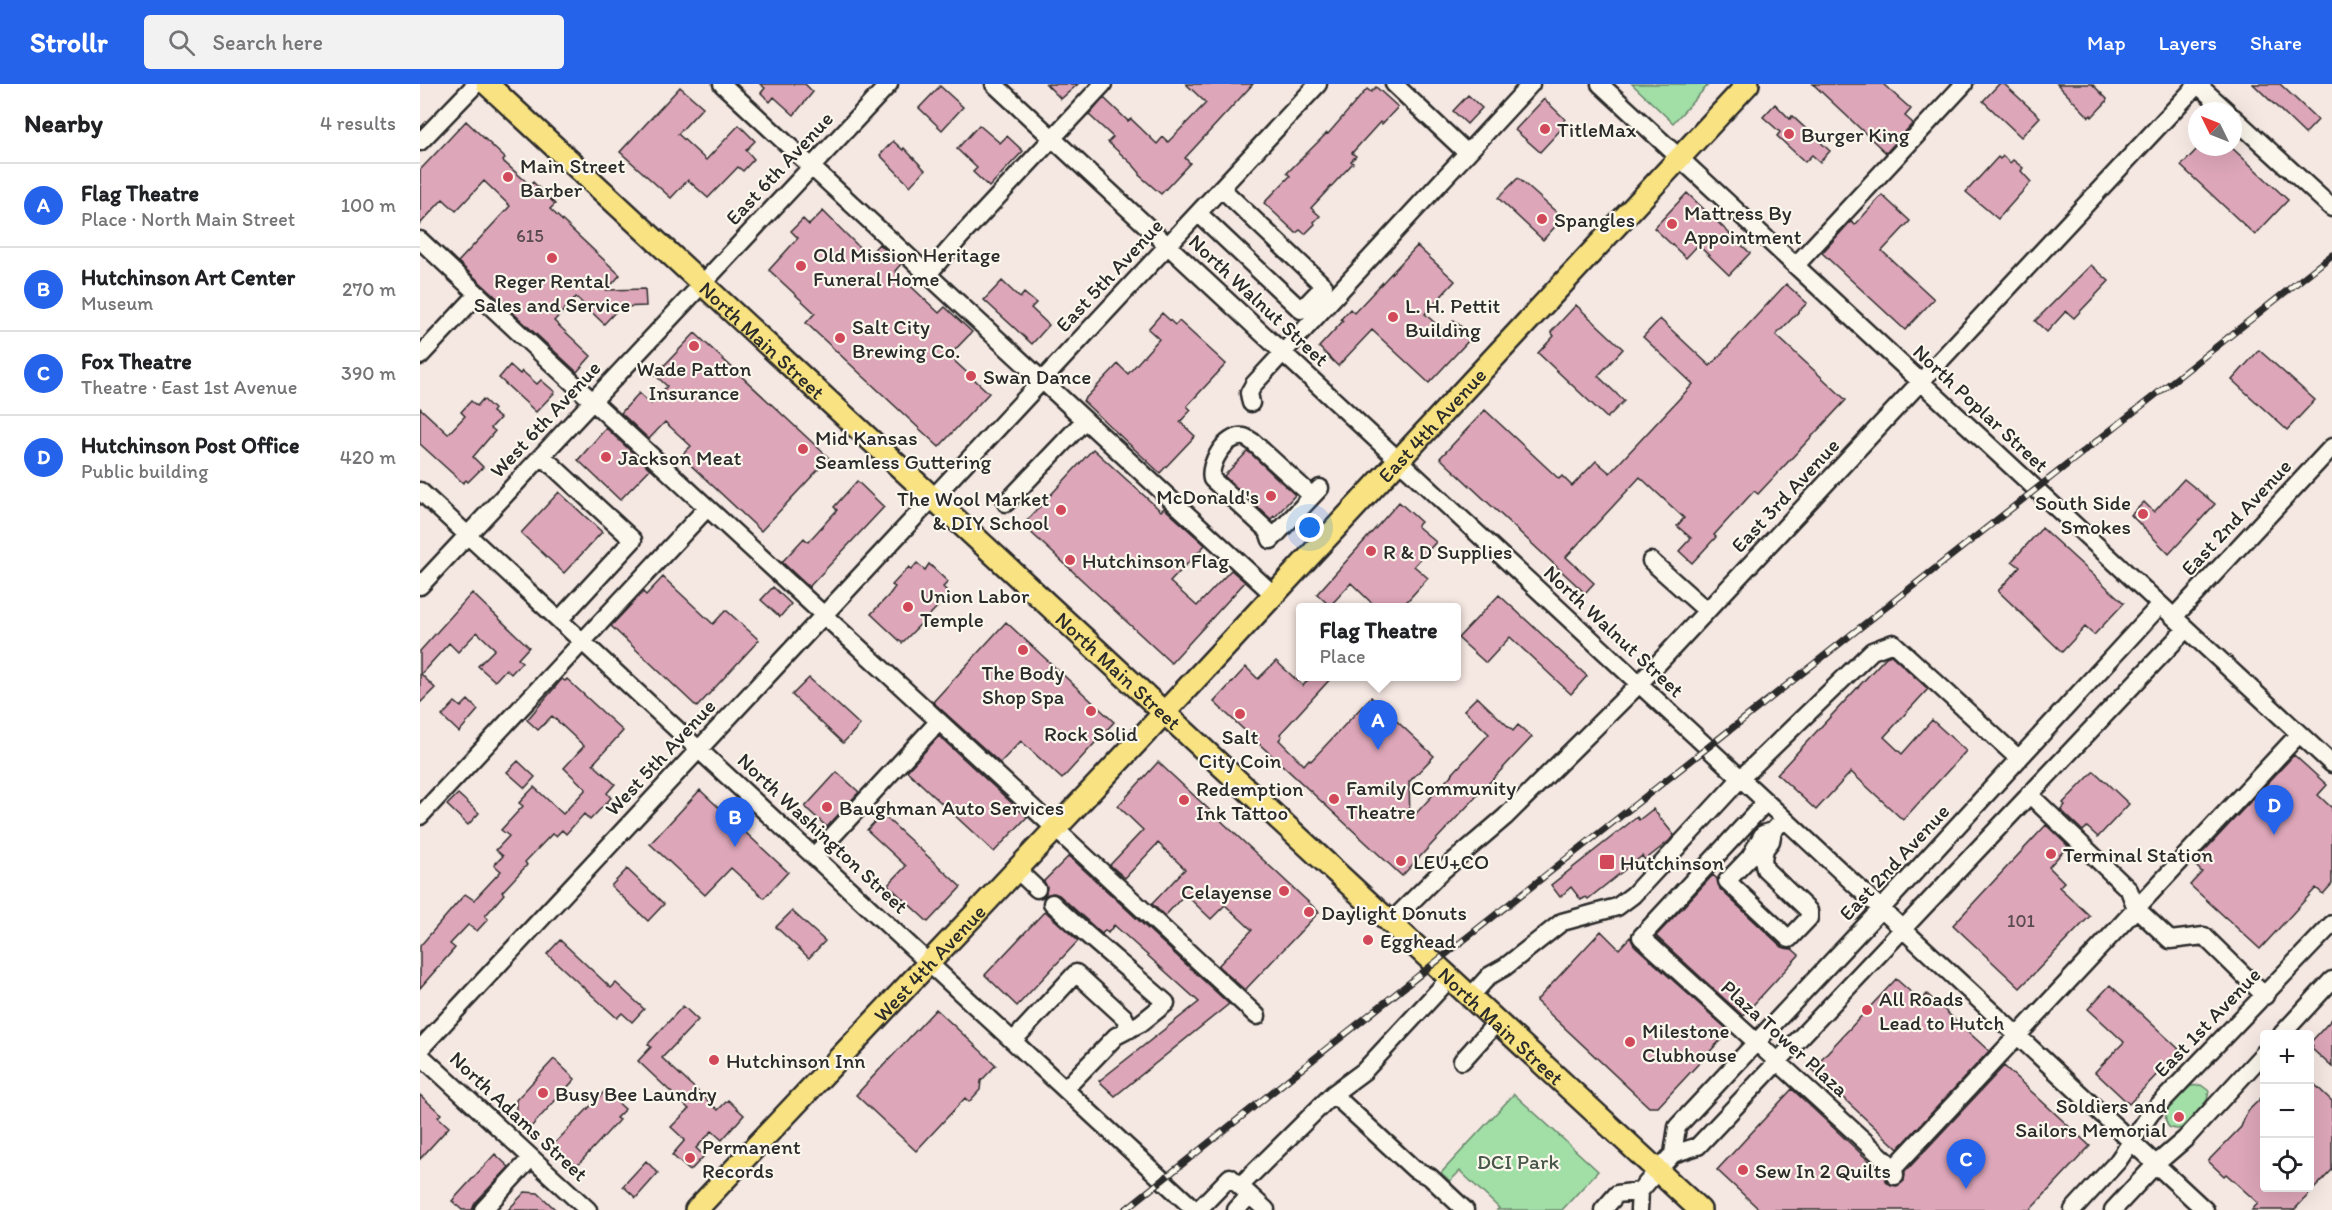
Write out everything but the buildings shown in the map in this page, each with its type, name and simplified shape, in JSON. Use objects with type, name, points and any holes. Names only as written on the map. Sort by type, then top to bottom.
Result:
[{"type":"main road","name":"North Main Street","points":[[487,84],[1700,1210]]},
{"type":"main road","name":"East 4th Avenue","points":[[1164,713],[1748,84]]},
{"type":"main road","name":"West 4th Avenue","points":[[696,1210],[1164,713]]},
{"type":"street","points":[[420,142],[476,84]]},
{"type":"street","points":[[723,84],[1274,595]]},
{"type":"street","name":"East 6th Avenue","points":[[703,284],[889,84]]},
{"type":"street","name":"North Walnut Street","points":[[994,84],[1697,740],[1742,777],[1766,802],[1779,825],[1881,909],[2205,1210]]},
{"type":"street","points":[[928,274],[1103,84]]},
{"type":"street","name":"East 5th Avenue","points":[[933,498],[1318,84]]},
{"type":"street","points":[[1394,84],[1467,153]]},
{"type":"street","points":[[1251,403],[1249,393],[1254,384],[1531,84]]},
{"type":"street","name":"North Poplar Street","points":[[1600,84],[2332,764]]},
{"type":"street","points":[[1796,265],[1964,84]]},
{"type":"street","points":[[2198,84],[2217,102]]},
{"type":"street","name":"East 3rd Avenue","points":[[1390,923],[1442,871],[1505,817],[1638,685],[2198,84]]},
{"type":"street","points":[[2242,125],[2329,199]]},
{"type":"street","points":[[1198,213],[1301,310],[1324,286],[1221,188]]},
{"type":"street","points":[[420,240],[1257,1017]]},
{"type":"street","name":"West 6th Avenue","points":[[420,586],[703,284]]},
{"type":"street","points":[[420,356],[478,294]]},
{"type":"street","points":[[1006,503],[1085,420]]},
{"type":"street","points":[[1245,437],[1316,492],[1271,540],[1268,531],[1212,479],[1210,470],[1213,460],[1223,448],[1234,438],[1245,437]]},
{"type":"street","name":"East 2nd Avenue","points":[[1640,1191],[1673,1154],[1698,1146],[2029,794],[2332,447]]},
{"type":"street","points":[[542,456],[633,540],[559,620]]},
{"type":"street","name":"North Washington Street","points":[[420,491],[1196,1210]]},
{"type":"street","name":"West 5th Avenue","points":[[420,1048],[933,498]]},
{"type":"street","points":[[420,816],[707,508]]},
{"type":"street","points":[[1651,561],[1707,611]]},
{"type":"street","name":"East 2nd Avenue","points":[[1673,1154],[1677,1127],[2160,605]]},
{"type":"street","points":[[1470,997],[1490,976],[1505,967],[1562,922],[1617,907],[1633,895],[1742,777],[1872,651],[1893,643],[2019,759]]},
{"type":"street","points":[[814,856],[939,721]]},
{"type":"street","points":[[2018,1037],[2299,734]]},
{"type":"street","points":[[2029,794],[2129,890],[2136,908],[2170,940],[2204,936],[2265,996]]},
{"type":"street","name":"Plaza Tower Plaza","points":[[1766,802],[1641,936],[1756,1044],[1895,1172],[2018,1037]]},
{"type":"street","points":[[1779,825],[1763,859],[1765,869],[1809,911],[1809,918],[1789,939],[1727,881],[1750,857],[1763,834],[1779,825]]},
{"type":"street","points":[[1017,870],[1037,889]]},
{"type":"street","points":[[1052,903],[1095,944],[1110,953],[1166,1003],[1130,1029],[1116,1036],[1065,1089]]},
{"type":"street","name":"East 1st Avenue","points":[[2073,1210],[2118,1161],[2158,1104],[2196,1063],[2265,996],[2332,924]]},
{"type":"street","points":[[1013,1041],[1076,973],[1124,1017],[1130,1029]]},
{"type":"street","points":[[1236,1210],[1245,1191],[1333,1094],[1364,1071],[1450,978]]},
{"type":"street","points":[[2287,1030],[2332,980]]},
{"type":"street","points":[[1462,1061],[1497,1022]]},
{"type":"street","name":"North Adams Street","points":[[420,1055],[588,1210]]},
{"type":"street","points":[[2113,1210],[2156,1164],[2185,1139],[2260,1058]]},
{"type":"street","points":[[1333,1094],[1414,1169],[1430,1177],[1465,1210]]},
{"type":"street","points":[[483,1210],[531,1158]]},
{"type":"street","points":[[1196,1210],[1230,1177],[1266,1210]]},
{"type":"street","points":[[1603,1210],[1617,1194],[1640,1191],[1639,1210]]},
{"type":"green space","points":[[1632,84],[1709,84],[1673,123]]},
{"type":"green space","points":[[2201,1085],[2209,1091],[2200,1113],[2183,1128],[2169,1127],[2166,1116],[2171,1104],[2191,1086]]},
{"type":"green space","name":"DCI Park","points":[[1514,1094],[1598,1171],[1562,1210],[1497,1210],[1499,1208],[1460,1171],[1450,1181],[1441,1173]]},
{"type":"railway","points":[[1125,1210],[2332,255]]},
{"type":"place","name":"TitleMax","points":[[1545,129]]},
{"type":"place","name":"Burger King","points":[[1789,134]]},
{"type":"place","name":"Main Street Barber","points":[[508,177]]},
{"type":"place","name":"Spangles","points":[[1542,219]]},
{"type":"place","name":"Mattress By Appointment","points":[[1672,224]]},
{"type":"place","name":"Reger Rental Sales and Service","points":[[552,258]]},
{"type":"place","name":"Old Mission Heritage Funeral Home","points":[[801,266]]},
{"type":"place","name":"L. H. Pettit Building","points":[[1393,317]]},
{"type":"place","name":"Salt City Brewing Co.","points":[[840,338]]},
{"type":"place","name":"Wade Patton Insurance","points":[[694,346]]},
{"type":"place","name":"Swan Dance","points":[[971,376]]},
{"type":"place","name":"Mid Kansas Seamless Guttering","points":[[803,449]]},
{"type":"place","name":"Jackson Meat","points":[[606,457]]},
{"type":"place","name":"McDonald's","points":[[1271,496]]},
{"type":"place","name":"The Wool Market & DIY School","points":[[1061,510]]},
{"type":"place","name":"South Side Smokes","points":[[2143,514]]},
{"type":"place","name":"R & D Supplies","points":[[1371,551]]},
{"type":"place","name":"Hutchinson Flag","points":[[1070,560]]},
{"type":"place","name":"Union Labor Temple","points":[[908,607]]},
{"type":"place","name":"The Body Shop Spa","points":[[1023,650]]},
{"type":"place","name":"Rock Solid","points":[[1091,711]]},
{"type":"place","name":"Salt City Coin","points":[[1240,714]]},
{"type":"place","name":"Flag Theatre","points":[[1378,750]]},
{"type":"place","name":"Family Community Theatre","points":[[1334,799]]},
{"type":"place","name":"Redemption Ink Tattoo","points":[[1184,800]]},
{"type":"place","name":"Baughman Auto Services","points":[[827,807]]},
{"type":"place","name":"Hutchinson Post Office","points":[[2274,835]]},
{"type":"place","name":"Hutchinson Art Center","points":[[735,847]]},
{"type":"place","name":"Terminal Station","points":[[2051,854]]},
{"type":"place","name":"LEU+CO","points":[[1401,861]]},
{"type":"place","name":"Hutchinson","points":[[1607,862]]},
{"type":"place","name":"Celayense","points":[[1284,891]]},
{"type":"place","name":"Daylight Donuts","points":[[1309,912]]},
{"type":"place","name":"Egghead","points":[[1368,940]]},
{"type":"place","name":"All Roads Lead to Hutch","points":[[1867,1010]]},
{"type":"place","name":"Milestone Clubhouse","points":[[1630,1042]]},
{"type":"place","name":"Hutchinson Inn","points":[[714,1060]]},
{"type":"place","name":"Busy Bee Laundry","points":[[543,1093]]},
{"type":"place","name":"Soldiers and Sailors Memorial","points":[[2179,1117]]},
{"type":"place","name":"Permanent Records","points":[[690,1158]]},
{"type":"place","name":"Sew In 2 Quilts","points":[[1743,1170]]},
{"type":"place","name":"Fox Theatre","points":[[1966,1189]]}]
